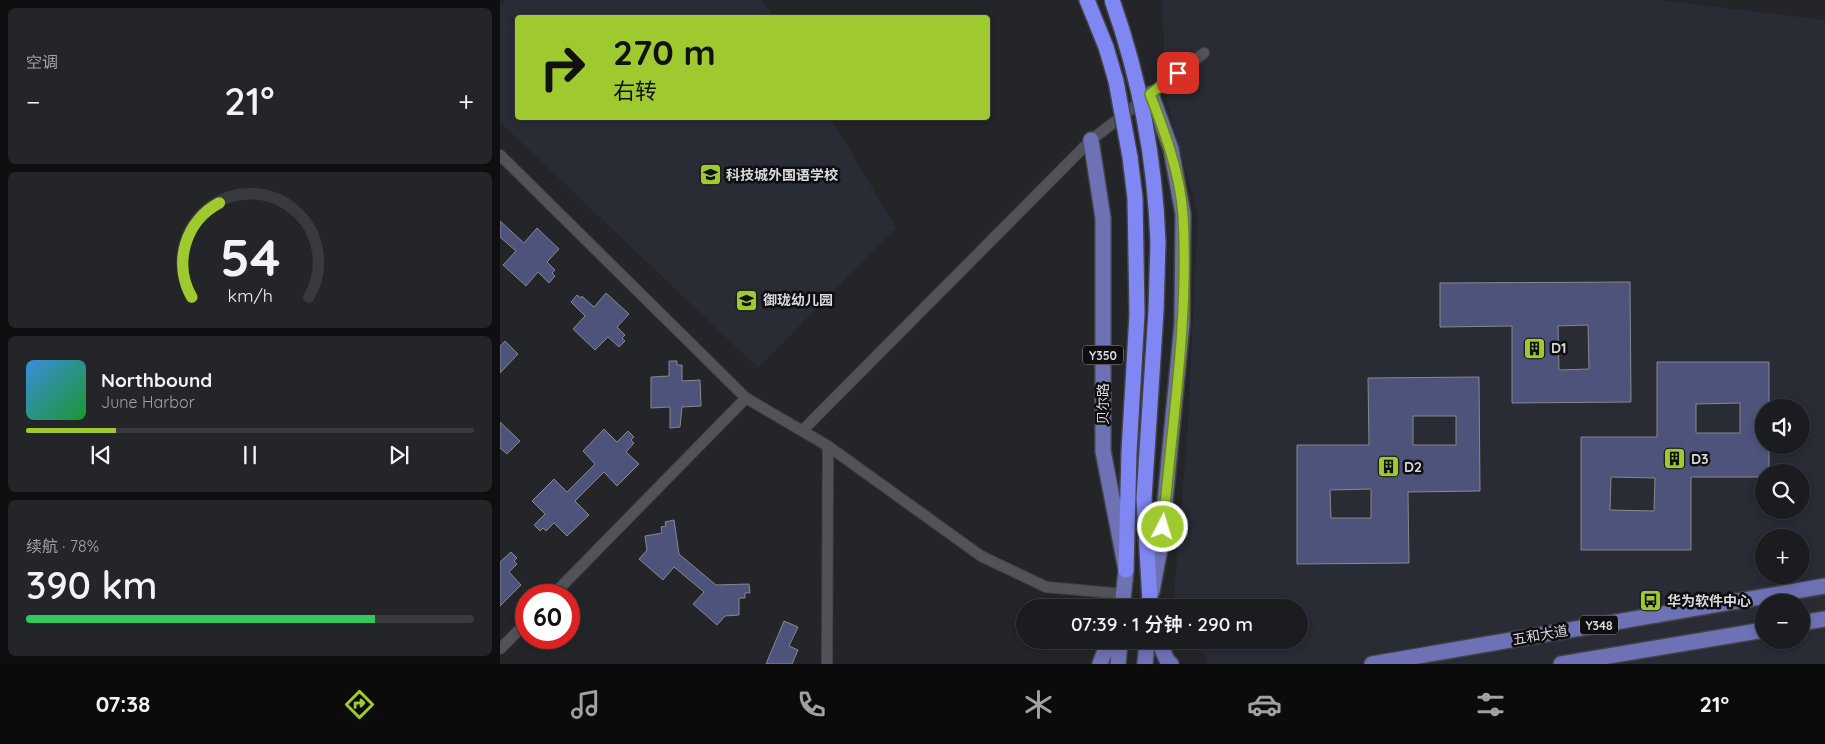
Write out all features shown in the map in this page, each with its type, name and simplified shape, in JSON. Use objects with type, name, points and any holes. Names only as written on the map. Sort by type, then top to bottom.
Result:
[{"type":"highway","points":[[1087,0],[1106,47],[1116,81],[1130,157],[1135,198],[1137,314],[1129,452],[1126,570]]},
{"type":"highway","points":[[1112,0],[1136,77],[1148,131],[1156,193],[1158,242],[1144,498],[1150,599]]},
{"type":"main road","points":[[1150,94],[1171,149],[1183,214],[1182,324],[1161,543],[1151,599]]},
{"type":"main road","name":"贝尔路","points":[[1091,140],[1103,218],[1103,451],[1126,570],[1122,599]]},
{"type":"main road","name":"五和大道","points":[[1372,664],[1825,586]]},
{"type":"main road","points":[[1810,622],[1825,620]]},
{"type":"main road","name":"Y348","points":[[1561,664],[1755,632]]},
{"type":"main road","points":[[1100,664],[1106,649]]},
{"type":"main road","points":[[1118,664],[1119,649]]},
{"type":"main road","points":[[1144,664],[1145,649]]},
{"type":"main road","points":[[1162,649],[1171,664]]},
{"type":"street","points":[[802,431],[1091,140],[1204,52]]},
{"type":"street","points":[[500,155],[746,398],[828,446],[981,556],[1046,587],[1102,599]]},
{"type":"street","points":[[564,584],[746,398]]},
{"type":"street","points":[[827,664],[828,446]]},
{"type":"street","points":[[500,649],[515,633]]},
{"type":"shaded area","name":"科技城外国语学校","points":[[506,0],[762,0],[772,15],[515,15],[515,120],[832,120],[896,228],[758,368],[500,122],[500,6]]},
{"type":"shaded area","points":[[1162,0],[1660,0],[1825,20],[1825,664],[1206,664],[1207,658],[1198,649],[1308,649],[1308,599],[1174,599],[1187,440],[1198,215],[1167,103]]},
{"type":"building","points":[[500,221],[524,243],[537,228],[559,249],[547,262],[555,270],[552,273],[555,276],[549,283],[538,272],[526,286],[503,265],[516,251],[500,237]]},
{"type":"building","name":"D1","points":[[1630,282],[1631,402],[1512,403],[1512,326],[1440,327],[1440,283]],"holes":[[[1588,325],[1589,369],[1559,370],[1558,326]]]},
{"type":"building","points":[[606,293],[629,314],[617,327],[625,335],[622,338],[625,341],[619,347],[608,337],[595,350],[573,329],[585,316],[571,302],[577,295],[581,298],[582,296],[594,307]]},
{"type":"building","points":[[505,341],[518,354],[500,373],[500,346]]},
{"type":"building","points":[[669,361],[677,361],[677,365],[682,365],[682,381],[700,380],[701,406],[682,407],[680,427],[670,428],[670,407],[651,408],[651,377],[669,376]]},
{"type":"building","name":"D3","points":[[1657,362],[1769,362],[1769,399],[1755,399],[1755,454],[1769,454],[1769,464],[1755,464],[1755,477],[1691,477],[1691,550],[1581,550],[1581,437],[1657,437]],"holes":[[[1740,403],[1740,433],[1696,433],[1696,404]],[[1611,477],[1655,478],[1654,511],[1610,510]]]},
{"type":"building","name":"D2","points":[[1479,377],[1480,491],[1408,492],[1409,563],[1297,564],[1297,445],[1369,445],[1368,378]],"holes":[[[1413,416],[1456,416],[1456,445],[1413,445]],[[1371,489],[1371,518],[1331,518],[1330,490]]]},
{"type":"building","points":[[500,422],[520,441],[507,454],[500,448]]},
{"type":"building","points":[[604,429],[617,442],[628,431],[634,437],[631,440],[634,443],[626,452],[639,464],[617,486],[604,472],[575,501],[589,515],[567,536],[554,523],[546,531],[543,528],[540,531],[534,525],[545,514],[532,501],[554,479],[567,492],[595,464],[583,451]]},
{"type":"building","points":[[674,520],[679,554],[716,585],[749,584],[750,593],[745,593],[745,598],[739,598],[739,615],[725,616],[717,625],[693,604],[704,592],[674,567],[663,580],[639,559],[647,550],[645,536],[662,533],[661,527],[666,526],[665,522]]},
{"type":"building","points":[[511,552],[517,558],[514,561],[517,564],[509,572],[520,584],[515,584],[515,591],[500,606],[500,562]]},
{"type":"building","points":[[784,621],[798,627],[789,646],[798,650],[792,664],[766,664]]},
{"type":"place","name":"科技城外国语学校","points":[[710,175]]},
{"type":"place","name":"御珑幼儿园","points":[[747,300]]},
{"type":"place","name":"D1","points":[[1535,348]]},
{"type":"place","name":"D3","points":[[1675,459]]},
{"type":"place","name":"D2","points":[[1388,467]]},
{"type":"place","name":"华为软件中心","points":[[1651,601]]},
{"type":"route","points":[[1163,527],[1182,324],[1183,214],[1171,149],[1150,94],[1178,73]]}]
